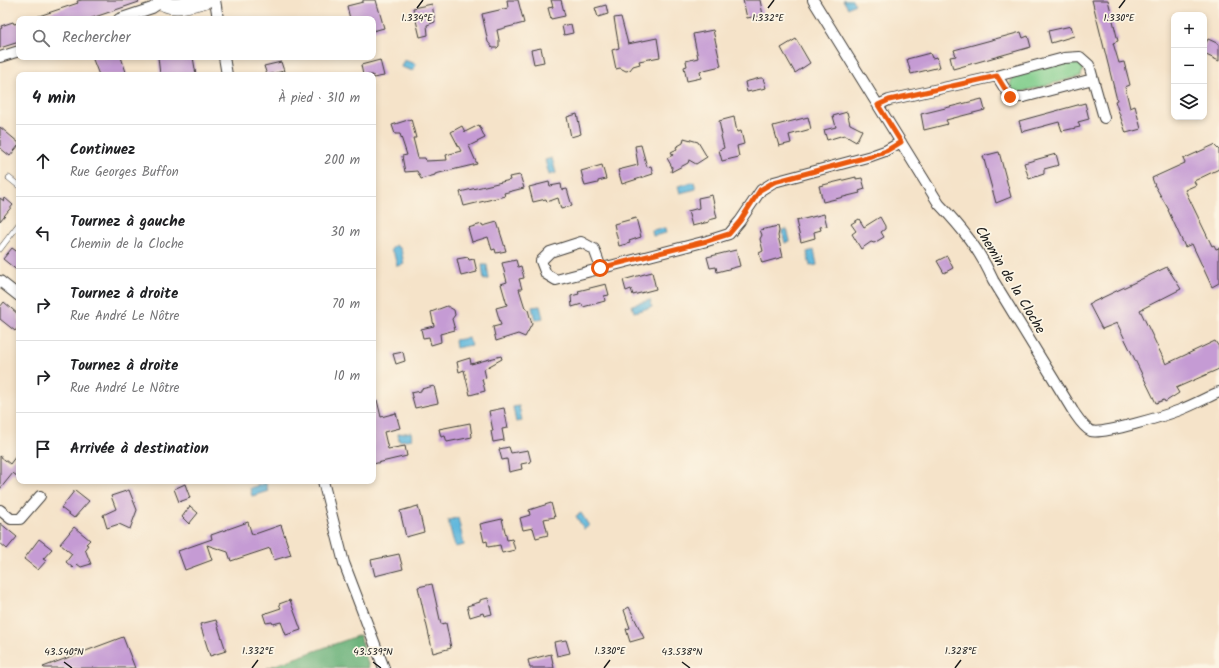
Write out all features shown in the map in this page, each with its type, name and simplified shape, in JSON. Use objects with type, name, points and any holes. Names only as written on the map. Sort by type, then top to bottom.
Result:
[{"type":"street","points":[[128,16],[152,8],[160,1],[176,7],[207,0]]},
{"type":"street","points":[[215,0],[218,16]]},
{"type":"street","name":"Chemin de la Cloche","points":[[813,0],[939,204],[960,225],[986,264],[993,280],[1073,411],[1084,426],[1093,431],[1107,430],[1181,410],[1219,392]]},
{"type":"street","points":[[0,57],[16,52]]},
{"type":"street","points":[[878,105],[889,100],[997,76],[1064,58],[1080,57],[1089,65],[1104,118]]},
{"type":"street","points":[[224,60],[226,72]]},
{"type":"street","points":[[997,76],[1010,97],[1024,98],[1092,79]]},
{"type":"street","points":[[600,268],[594,249],[581,242],[550,252],[541,261],[546,274],[556,280],[729,234],[740,221],[760,190],[774,182],[871,156],[886,151],[901,142]]},
{"type":"street","points":[[0,280],[16,293]]},
{"type":"street","points":[[324,484],[344,562],[384,668]]},
{"type":"street","points":[[0,510],[11,519],[20,519],[40,496]]},
{"type":"lane","points":[[9,178],[16,184]]},
{"type":"lane","points":[[0,249],[16,228]]},
{"type":"green space","points":[[1075,60],[1079,62],[1083,69],[1081,76],[1021,92],[1013,91],[1010,85],[1015,74]]},
{"type":"green space","points":[[360,635],[369,668],[267,668]]},
{"type":"water","points":[[843,0],[852,0],[855,4],[848,8]]},
{"type":"water","points":[[404,60],[416,64],[413,71],[401,67]]},
{"type":"water","points":[[552,158],[556,173],[549,175],[545,160]]},
{"type":"water","points":[[694,182],[696,189],[680,193],[678,186]]},
{"type":"water","points":[[665,228],[666,233],[653,236],[652,230]]},
{"type":"water","points":[[787,229],[790,241],[785,243],[782,230]]},
{"type":"water","points":[[395,245],[401,249],[404,264],[397,266],[394,254],[390,251]]},
{"type":"water","points":[[814,250],[817,265],[810,266],[807,252]]},
{"type":"water","points":[[482,265],[487,265],[489,279],[484,280]]},
{"type":"water","points":[[650,300],[652,307],[634,312],[632,305]]},
{"type":"water","points":[[540,306],[543,318],[535,320],[532,307]]},
{"type":"water","points":[[468,338],[471,345],[456,348],[455,340]]},
{"type":"water","points":[[519,406],[522,421],[516,422],[513,407]]},
{"type":"water","points":[[411,432],[412,439],[399,441],[398,434]]},
{"type":"water","points":[[266,484],[268,491],[252,496],[250,488]]},
{"type":"water","points":[[581,513],[589,526],[584,529],[576,516]]},
{"type":"water","points":[[458,518],[464,545],[455,547],[448,520]]},
{"type":"building","points":[[138,0],[139,2],[98,16],[39,16],[78,3],[77,1]]},
{"type":"building","points":[[363,0],[376,0],[384,28],[376,30],[376,16],[349,16],[347,6],[363,2]]},
{"type":"building","points":[[507,0],[518,0],[524,23],[497,30],[499,46],[497,48],[493,48],[488,42],[482,14],[508,8]]},
{"type":"building","points":[[551,0],[561,0],[565,16],[551,19],[548,8],[553,7]]},
{"type":"building","points":[[743,0],[760,0],[763,15],[747,18]]},
{"type":"building","points":[[1092,0],[1108,0],[1118,41],[1113,43],[1119,63],[1124,62],[1130,85],[1125,87],[1130,108],[1135,106],[1141,129],[1126,133],[1115,101],[1117,100]]},
{"type":"building","points":[[432,4],[435,22],[427,25],[428,35],[420,37],[413,8]]},
{"type":"building","points":[[606,5],[608,14],[598,17],[595,8]]},
{"type":"building","points":[[621,17],[628,44],[657,38],[660,57],[639,61],[640,64],[633,66],[630,70],[626,71],[620,68],[616,69],[612,50],[619,48],[614,18]]},
{"type":"building","points":[[13,22],[14,24],[16,24],[16,43],[0,48],[1,26]]},
{"type":"building","points":[[571,24],[573,33],[564,35],[562,26]]},
{"type":"building","points":[[1071,26],[1074,36],[1051,43],[1048,31]]},
{"type":"building","points":[[713,30],[721,66],[700,71],[701,78],[687,81],[684,67],[687,66],[686,61],[698,58],[693,34]]},
{"type":"building","points":[[1021,32],[1023,38],[1028,36],[1031,47],[953,69],[950,57],[956,56],[954,50]]},
{"type":"building","points":[[796,39],[810,63],[795,73],[781,48]]},
{"type":"building","points":[[1208,39],[1219,44],[1219,61],[1207,55]]},
{"type":"building","points":[[541,48],[544,62],[534,64],[531,50]]},
{"type":"building","points":[[930,53],[932,58],[937,57],[940,67],[911,74],[907,59]]},
{"type":"building","points":[[93,60],[122,60],[126,72],[98,72]]},
{"type":"building","points":[[158,60],[194,60],[196,72],[160,72]]},
{"type":"building","points":[[380,60],[384,76],[376,77],[376,72],[362,72],[361,65]]},
{"type":"building","points":[[281,62],[284,71],[266,72],[264,66]]},
{"type":"building","points":[[763,78],[766,88],[747,92],[745,82]]},
{"type":"building","points":[[982,99],[985,110],[946,120],[948,124],[924,130],[921,114]]},
{"type":"building","points":[[1085,103],[1089,119],[1078,122],[1080,127],[1062,131],[1059,122],[1022,132],[1019,121]]},
{"type":"building","points":[[847,112],[850,124],[862,130],[856,142],[844,135],[827,140],[824,130],[836,127],[833,116]]},
{"type":"building","points":[[577,114],[581,134],[571,137],[567,117]]},
{"type":"building","points":[[734,117],[737,132],[741,131],[744,144],[737,146],[739,157],[722,161],[719,150],[724,148],[719,121]]},
{"type":"building","points":[[808,117],[811,129],[789,135],[791,143],[779,146],[773,126]]},
{"type":"building","points":[[411,119],[416,138],[413,138],[418,158],[425,158],[426,161],[447,160],[446,155],[461,151],[451,132],[462,126],[465,132],[479,125],[485,138],[469,146],[477,164],[435,174],[421,179],[417,171],[405,172],[402,156],[407,155],[400,134],[395,134],[392,125]]},
{"type":"building","points":[[0,127],[16,140],[16,149],[10,156],[0,148]]},
{"type":"building","points":[[684,138],[698,142],[707,157],[696,164],[689,160],[688,163],[671,172],[672,167],[667,158],[673,155],[671,152],[683,143]]},
{"type":"building","points":[[641,145],[647,167],[651,166],[653,174],[622,184],[618,170],[638,165],[635,146]]},
{"type":"building","points":[[1214,145],[1219,150],[1219,169],[1194,181],[1196,185],[1185,190],[1212,246],[1214,245],[1216,249],[1219,248],[1219,283],[1212,287],[1192,244],[1185,247],[1169,210],[1152,178],[1185,163],[1183,159]]},
{"type":"building","points":[[999,152],[1011,197],[996,203],[983,156]]},
{"type":"building","points":[[1056,154],[1059,165],[1044,169],[1044,174],[1029,179],[1024,163]]},
{"type":"building","points":[[602,165],[606,179],[598,181],[598,183],[585,186],[581,171]]},
{"type":"building","points":[[520,175],[524,188],[504,193],[505,196],[464,206],[460,192],[510,180],[509,177]]},
{"type":"building","points":[[856,177],[856,179],[862,178],[865,189],[859,191],[860,193],[823,202],[819,186]]},
{"type":"building","points":[[549,182],[550,186],[561,184],[562,190],[567,189],[572,206],[561,209],[558,198],[547,202],[546,199],[533,202],[529,187]]},
{"type":"building","points":[[712,195],[717,218],[709,220],[709,222],[692,226],[688,211],[699,208],[698,198]]},
{"type":"building","points":[[0,198],[4,201],[5,198],[13,205],[0,221]]},
{"type":"building","points":[[824,214],[827,226],[820,227],[821,230],[814,232],[815,238],[801,242],[796,221]]},
{"type":"building","points":[[880,217],[885,226],[885,229],[881,232],[884,237],[874,243],[871,242],[861,249],[852,234],[856,231],[851,224],[859,219],[864,227]]},
{"type":"building","points":[[636,218],[641,237],[629,241],[630,243],[619,246],[614,224]]},
{"type":"building","points":[[497,222],[506,251],[496,253],[495,249],[492,250],[488,237],[472,242],[468,228]]},
{"type":"building","points":[[778,226],[778,236],[783,257],[762,263],[759,253],[763,251],[760,239],[762,235],[760,230]]},
{"type":"building","points":[[12,248],[16,251],[16,270],[3,259]]},
{"type":"building","points":[[736,250],[740,266],[717,272],[716,267],[710,268],[707,257]]},
{"type":"building","points":[[947,256],[953,268],[944,273],[937,261]]},
{"type":"building","points":[[468,257],[469,260],[474,259],[477,272],[461,276],[457,259]]},
{"type":"building","points":[[516,260],[518,267],[521,266],[524,278],[519,279],[522,289],[519,289],[532,324],[525,337],[518,334],[496,341],[493,327],[501,325],[496,308],[507,305],[501,284],[507,282],[502,263]]},
{"type":"building","points":[[1167,267],[1181,289],[1140,310],[1166,364],[1215,341],[1219,347],[1219,369],[1176,388],[1179,393],[1165,402],[1164,400],[1156,403],[1117,323],[1102,329],[1089,304]]},
{"type":"building","points":[[652,272],[656,289],[633,295],[631,289],[626,291],[623,280]]},
{"type":"building","points":[[606,284],[609,295],[604,296],[605,301],[583,307],[582,304],[572,307],[571,296],[579,294],[578,291]]},
{"type":"building","points":[[4,302],[16,312],[15,331],[0,319],[0,307]]},
{"type":"building","points":[[447,306],[454,310],[455,315],[452,319],[455,330],[440,334],[441,342],[431,345],[429,337],[423,338],[421,329],[434,326],[431,312]]},
{"type":"building","points":[[403,352],[405,361],[396,364],[393,354]]},
{"type":"building","points":[[501,356],[502,359],[484,369],[486,378],[482,379],[485,391],[470,395],[464,370],[459,372],[457,362],[470,358],[471,364]]},
{"type":"building","points":[[434,386],[438,403],[415,408],[411,393]]},
{"type":"building","points":[[376,400],[381,417],[396,413],[400,428],[384,432],[388,449],[405,446],[407,456],[376,463]]},
{"type":"building","points":[[504,408],[508,428],[502,429],[504,440],[493,442],[491,431],[493,431],[489,411]]},
{"type":"building","points":[[470,423],[472,437],[447,442],[445,436],[441,437],[439,429]]},
{"type":"building","points":[[509,447],[511,453],[528,450],[531,462],[521,464],[522,469],[509,472],[507,459],[502,460],[499,449]]},
{"type":"building","points":[[0,456],[10,464],[16,456],[16,476],[13,473],[0,489]]},
{"type":"building","points":[[185,484],[190,498],[179,502],[174,489]]},
{"type":"building","points":[[75,490],[89,501],[74,518],[61,508]]},
{"type":"building","points":[[129,490],[137,510],[130,529],[119,524],[107,528],[103,515],[116,509],[111,496]]},
{"type":"building","points":[[551,503],[555,517],[544,519],[548,535],[536,538],[533,528],[523,530],[520,518],[530,515],[529,510]]},
{"type":"building","points":[[190,506],[198,513],[189,524],[182,517]]},
{"type":"building","points":[[418,506],[424,532],[406,537],[400,511]]},
{"type":"building","points":[[502,519],[507,540],[512,539],[515,550],[502,553],[500,545],[488,547],[487,541],[484,542],[480,524]]},
{"type":"building","points":[[248,522],[252,535],[281,525],[291,555],[274,560],[270,548],[231,561],[228,552],[207,545],[212,560],[185,570],[178,551],[212,539],[211,535]]},
{"type":"building","points":[[0,523],[17,537],[7,549],[0,543]]},
{"type":"building","points":[[74,527],[90,540],[86,544],[88,545],[85,549],[91,564],[81,567],[77,564],[73,568],[66,562],[72,554],[60,544]]},
{"type":"building","points":[[39,539],[52,549],[43,559],[46,561],[38,570],[24,559]]},
{"type":"building","points":[[399,554],[403,569],[375,576],[371,560]]},
{"type":"building","points":[[432,584],[441,624],[446,623],[451,648],[433,653],[418,587]]},
{"type":"building","points":[[488,598],[492,614],[484,616],[483,613],[470,617],[467,606]]},
{"type":"building","points":[[290,600],[301,630],[286,635],[281,622],[273,624],[272,622],[266,623],[263,614],[281,608],[279,604]]},
{"type":"building","points":[[629,607],[644,638],[630,642],[626,629],[630,628],[624,610]]},
{"type":"building","points":[[216,620],[226,651],[210,656],[200,624]]},
{"type":"building","points":[[123,637],[135,668],[43,667]]},
{"type":"building","points":[[566,640],[570,653],[557,656],[554,642]]},
{"type":"building","points":[[551,654],[554,668],[530,668],[528,660]]},
{"type":"route","points":[[600,268],[729,234],[740,221],[760,190],[774,182],[886,151],[901,142],[878,105],[889,100],[997,76],[1010,97]]}]
